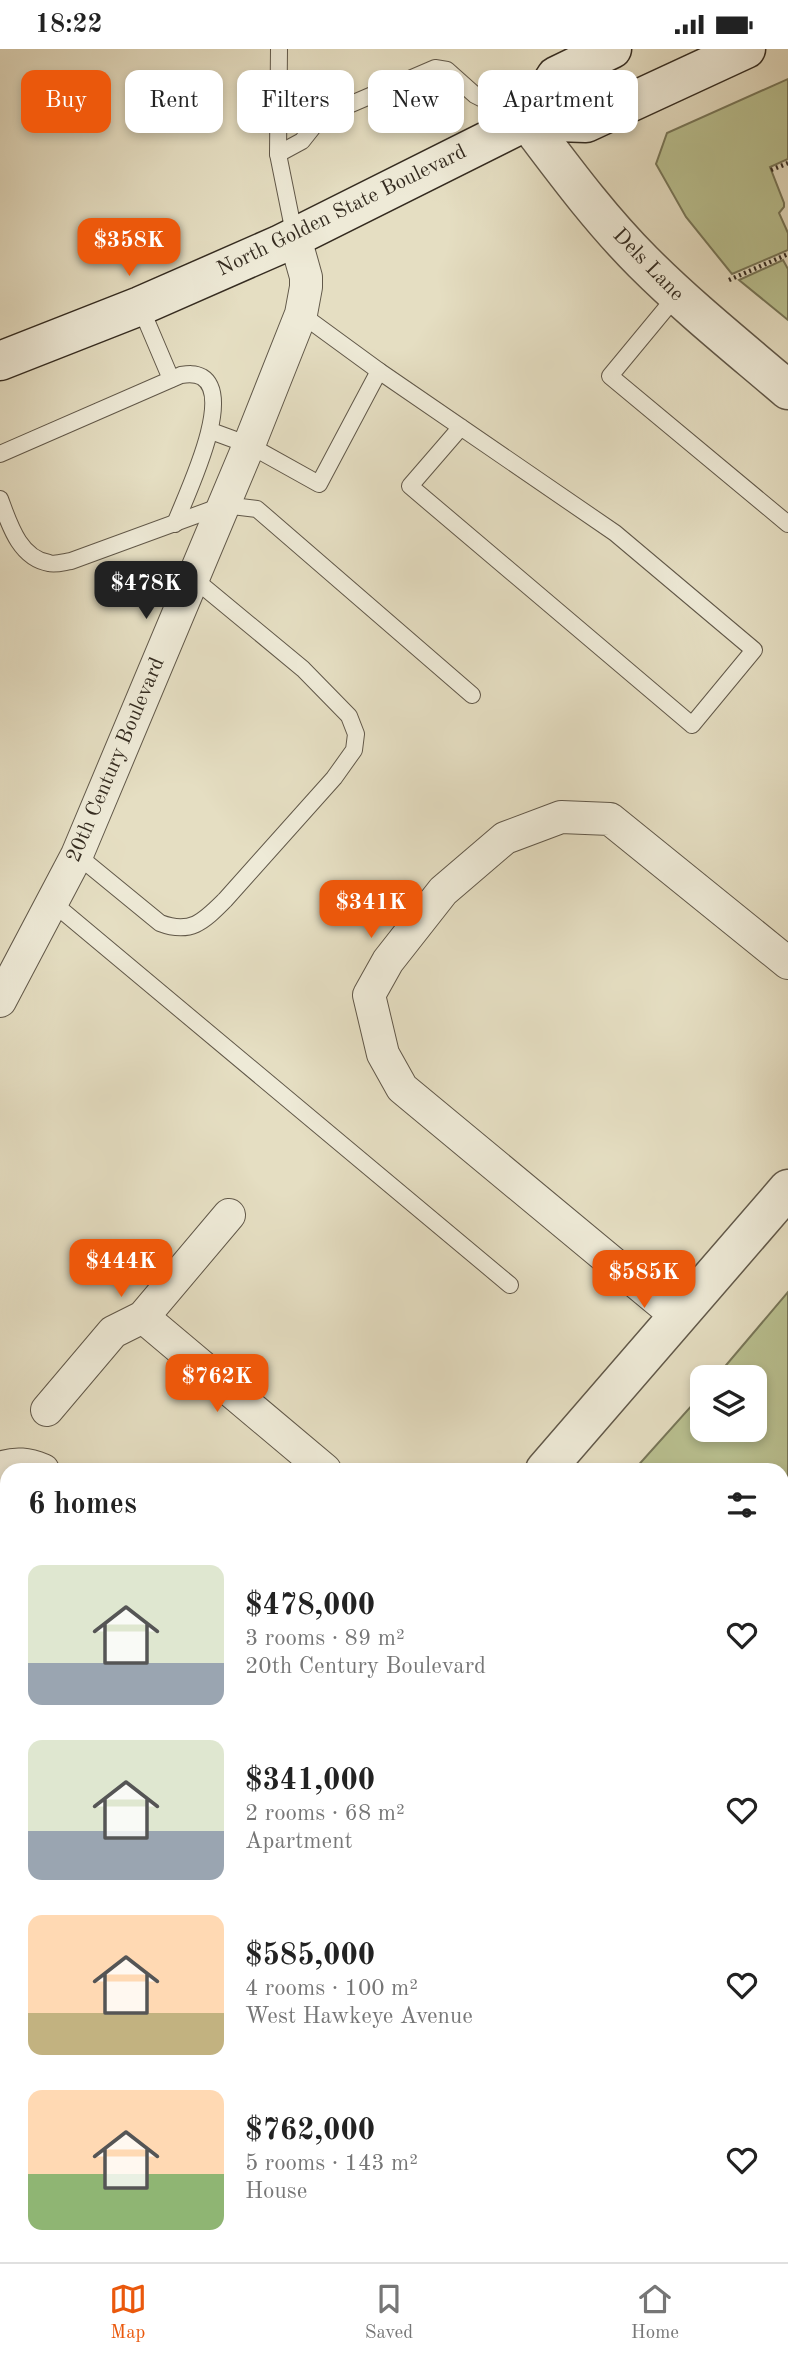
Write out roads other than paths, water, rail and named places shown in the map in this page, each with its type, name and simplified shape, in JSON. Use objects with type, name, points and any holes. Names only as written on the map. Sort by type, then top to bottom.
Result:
[{"type":"main road","points":[[568,70],[612,49]]},
{"type":"main road","name":"North Golden State Boulevard","points":[[638,99],[746,49]]},
{"type":"main road","name":"North Golden State Boulevard","points":[[0,361],[140,306],[295,237],[503,133]]},
{"type":"main road","name":"Dels Lane","points":[[536,133],[592,205],[642,261],[677,295],[788,390]]},
{"type":"main road","points":[[551,1463],[788,1189]]},
{"type":"street","name":"20th Century Boulevard","points":[[0,1001],[77,855],[301,314],[306,277],[295,237]]},
{"type":"street","points":[[678,1317],[402,1088],[383,1054],[369,995],[388,961],[443,891],[505,838],[561,817],[610,819],[788,963]]},
{"type":"street","points":[[47,1410],[113,1332],[143,1317],[229,1215]]},
{"type":"street","points":[[143,1317],[317,1463]]},
{"type":"lane","points":[[279,49],[278,153],[295,237]]},
{"type":"lane","points":[[278,153],[302,141],[321,117],[435,68],[447,70],[478,96]]},
{"type":"lane","points":[[677,295],[610,376],[788,524]]},
{"type":"lane","points":[[140,306],[171,379]]},
{"type":"lane","points":[[301,314],[379,371],[461,427],[615,533],[754,650],[692,725],[410,486],[461,427]]},
{"type":"lane","points":[[211,431],[249,445],[319,484],[379,371]]},
{"type":"lane","points":[[0,454],[181,375],[201,376],[208,382],[213,395],[211,431],[175,524]]},
{"type":"lane","points":[[0,499],[21,545],[34,557],[49,563],[71,561],[224,505],[257,509],[472,695]]},
{"type":"lane","points":[[77,855],[160,923],[176,929],[193,927],[225,900],[334,778],[354,750],[356,734],[349,716],[337,703],[279,647],[193,578]]},
{"type":"lane","points":[[53,903],[510,1285]]}]
